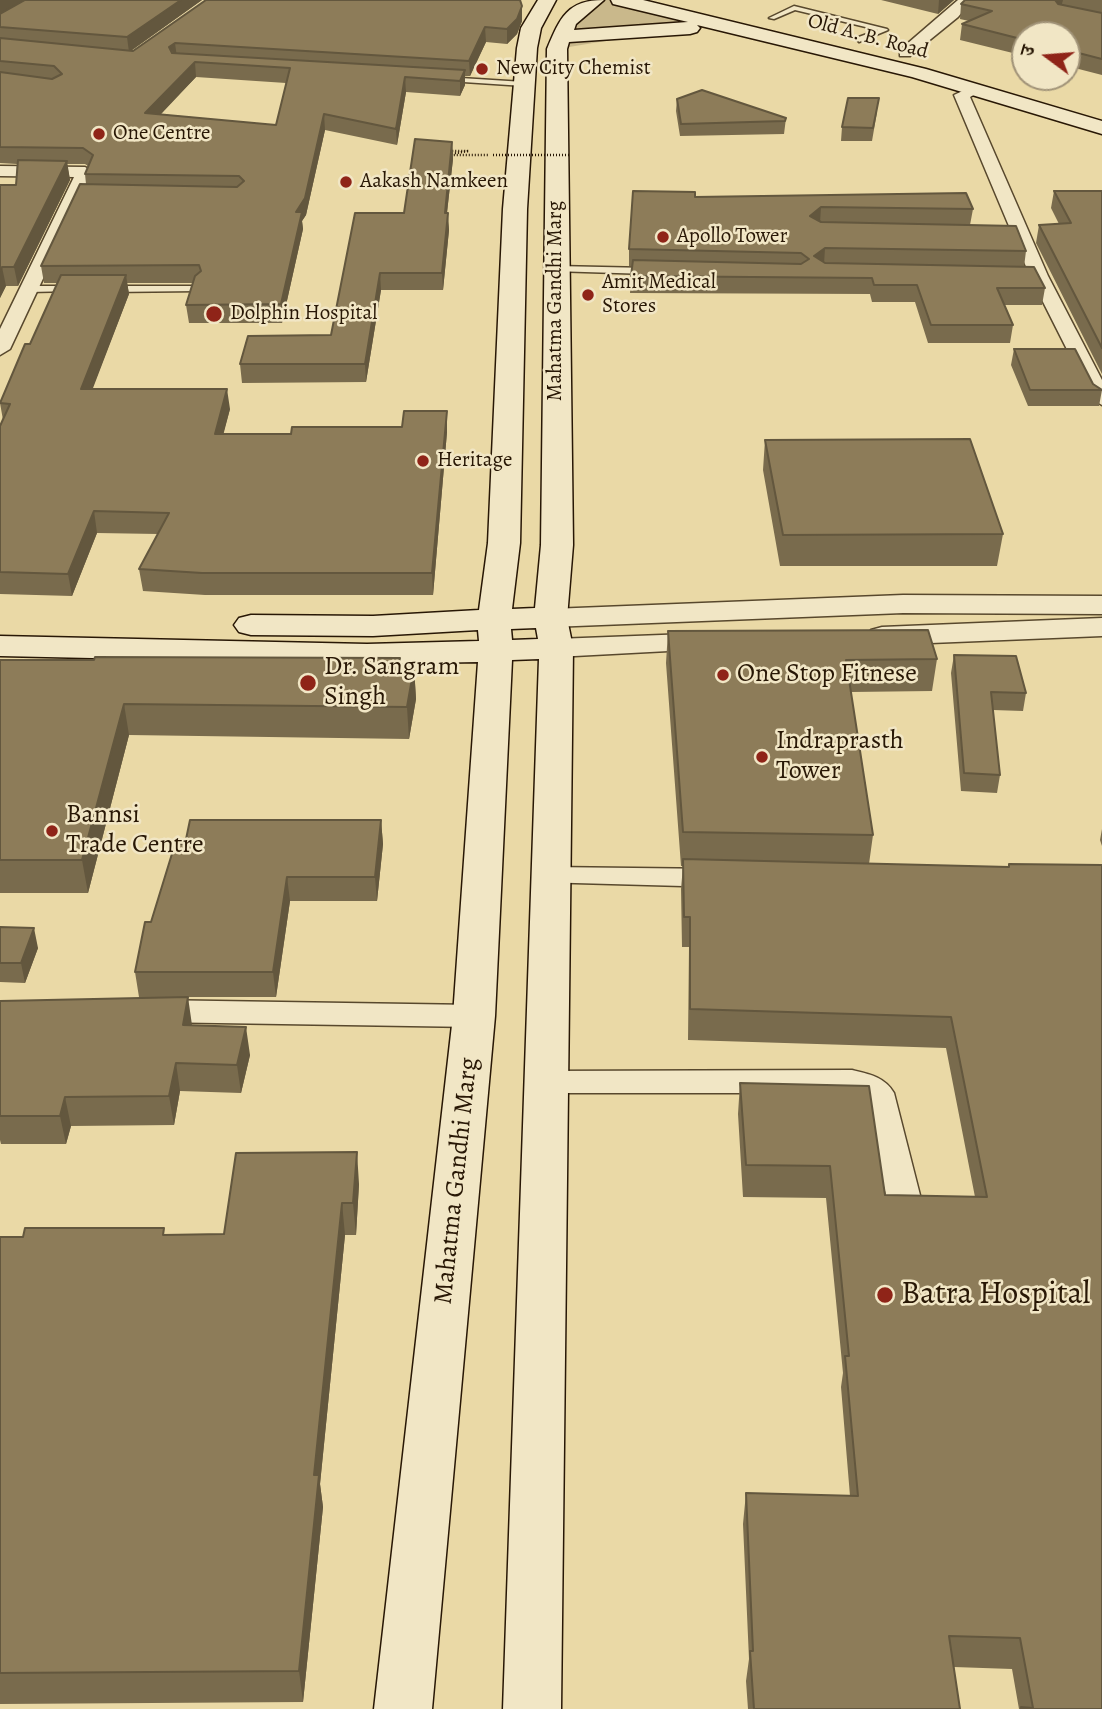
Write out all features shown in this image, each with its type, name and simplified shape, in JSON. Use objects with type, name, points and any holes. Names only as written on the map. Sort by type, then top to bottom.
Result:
[{"type":"main road","name":"Mahatma Gandhi Marg","points":[[403,1709],[474,1016],[495,635],[504,542],[515,209],[524,84],[531,28],[547,0]]},
{"type":"main road","name":"Mahatma Gandhi Marg","points":[[532,1709],[557,545],[557,49],[568,20],[595,0]]},
{"type":"main road","name":"Old A. B. Road","points":[[620,0],[731,25],[973,90],[1102,128]]},
{"type":"main road","name":"Old A. B. Road","points":[[702,0],[859,40],[1102,108]]},
{"type":"main road","points":[[521,2],[531,28]]},
{"type":"main road","points":[[562,37],[731,25]]},
{"type":"main road","points":[[0,623],[373,626],[495,635],[554,633]]},
{"type":"main road","points":[[0,646],[367,654],[495,635]]},
{"type":"street","points":[[905,53],[953,15],[965,0]]},
{"type":"street","points":[[973,90],[962,95],[1013,233],[1039,276],[1102,399]]},
{"type":"street","points":[[0,171],[85,172],[80,196],[29,289],[0,349]]},
{"type":"street","points":[[1018,276],[1039,276]]},
{"type":"street","points":[[554,633],[903,604],[1102,605]]},
{"type":"street","points":[[857,637],[1102,627]]},
{"type":"street","points":[[554,633],[748,641]]},
{"type":"street","points":[[549,876],[743,879]]},
{"type":"street","points":[[125,1010],[474,1016]]},
{"type":"street","points":[[545,1082],[852,1081],[866,1085],[878,1093],[904,1199]]},
{"type":"lane","points":[[772,18],[794,8],[885,30],[859,40]]},
{"type":"lane","points":[[439,79],[524,84]]},
{"type":"lane","points":[[556,270],[665,272]]},
{"type":"lane","points":[[29,289],[79,289]]},
{"type":"lane","points":[[92,289],[195,289]]},
{"type":"path","points":[[444,154],[457,154],[469,154],[469,151],[448,151],[448,155],[571,155]]},
{"type":"shaded area","points":[[595,0],[620,0],[720,22],[557,49],[582,7]]},
{"type":"building","points":[[25,0],[181,0],[127,37],[0,27],[0,14]]},
{"type":"building","points":[[206,0],[520,0],[522,6],[517,19],[507,29],[485,27],[469,61],[175,43],[169,47],[172,53],[465,70],[460,81],[405,77],[396,129],[324,114],[305,198],[296,212],[302,212],[281,304],[186,305],[195,276],[201,271],[199,265],[41,266],[80,184],[237,187],[244,181],[239,176],[85,174],[93,155],[83,148],[0,147],[0,72],[52,79],[62,74],[54,66],[0,61],[0,38],[133,51]],"holes":[[[195,62],[290,68],[276,125],[145,113]]]},
{"type":"building","points":[[965,0],[1055,0],[1058,4],[1102,13],[1102,59],[1081,54],[1081,21],[1011,21],[1011,36],[962,24],[992,11],[961,4]]},
{"type":"building","points":[[702,90],[786,118],[785,121],[681,124],[677,99]]},
{"type":"building","points":[[848,98],[879,98],[873,128],[842,127]]},
{"type":"building","points":[[415,139],[452,142],[442,273],[380,273],[365,364],[240,364],[248,336],[331,335],[355,213],[404,213]]},
{"type":"building","points":[[18,160],[67,161],[14,267],[2,267],[0,271],[0,185],[16,185]]},
{"type":"building","points":[[633,191],[695,192],[695,197],[966,193],[973,209],[821,207],[810,216],[821,222],[1016,226],[1026,251],[825,248],[814,256],[825,263],[1034,267],[1045,288],[997,288],[1013,325],[931,325],[917,285],[874,285],[872,278],[631,276],[633,260],[801,264],[809,259],[801,253],[629,249]]},
{"type":"building","points":[[1054,191],[1102,191],[1102,348],[1039,225],[1071,223]]},
{"type":"building","points":[[61,275],[126,275],[81,389],[227,389],[215,434],[291,434],[292,427],[402,427],[404,411],[447,411],[432,573],[202,573],[139,569],[169,513],[94,511],[68,574],[0,572],[0,426],[10,404],[0,403],[25,344],[30,344]]},
{"type":"building","points":[[1014,349],[1075,349],[1093,384],[1102,390],[1030,390]]},
{"type":"building","points":[[970,439],[1003,534],[783,535],[765,440]]},
{"type":"building","name":"Indraprasth Tower","points":[[928,630],[937,659],[846,660],[873,835],[683,832],[668,631]]},
{"type":"building","points":[[954,655],[1016,656],[1026,693],[991,692],[1000,775],[964,773]]},
{"type":"building","points":[[95,657],[400,658],[398,666],[414,667],[407,707],[124,704],[82,860],[0,860],[0,660],[94,660]]},
{"type":"building","points":[[190,820],[381,820],[375,877],[287,877],[273,972],[135,972],[145,922],[151,922],[175,844],[185,844]]},
{"type":"building","points":[[683,859],[1009,867],[1009,864],[1102,865],[1102,1709],[1021,1709],[1033,1708],[1020,1638],[949,1636],[960,1709],[754,1709],[746,1493],[858,1496],[845,1356],[849,1356],[830,1166],[746,1165],[740,1083],[869,1086],[885,1195],[987,1197],[951,1017],[690,1009],[690,917],[684,917]]},
{"type":"building","points":[[0,927],[34,928],[21,963],[0,963]]},
{"type":"building","points":[[188,997],[183,1025],[246,1027],[237,1065],[176,1063],[169,1096],[65,1097],[60,1116],[0,1116],[0,1001]]},
{"type":"building","points":[[357,1152],[353,1203],[342,1203],[314,1475],[319,1475],[299,1671],[0,1673],[0,1237],[23,1237],[25,1228],[164,1228],[163,1235],[224,1234],[236,1153]]},
{"type":"place","name":"New City Chemist","points":[[482,69]]},
{"type":"place","name":"One Centre","points":[[99,134]]},
{"type":"place","name":"Aakash Namkeen","points":[[346,182]]},
{"type":"place","name":"Apollo Tower","points":[[663,237]]},
{"type":"place","name":"Amit Medical Stores","points":[[588,295]]},
{"type":"place","name":"Dolphin Hospital","points":[[214,314]]},
{"type":"place","name":"Heritage","points":[[423,461]]},
{"type":"place","name":"One Stop Fitnese","points":[[723,675]]},
{"type":"place","name":"Dr. Sangram Singh","points":[[308,683]]},
{"type":"place","name":"Indraprasth Tower","points":[[762,757]]},
{"type":"place","name":"Bannsi Trade Centre","points":[[52,831]]},
{"type":"place","name":"Batra Hospital","points":[[885,1295]]}]
